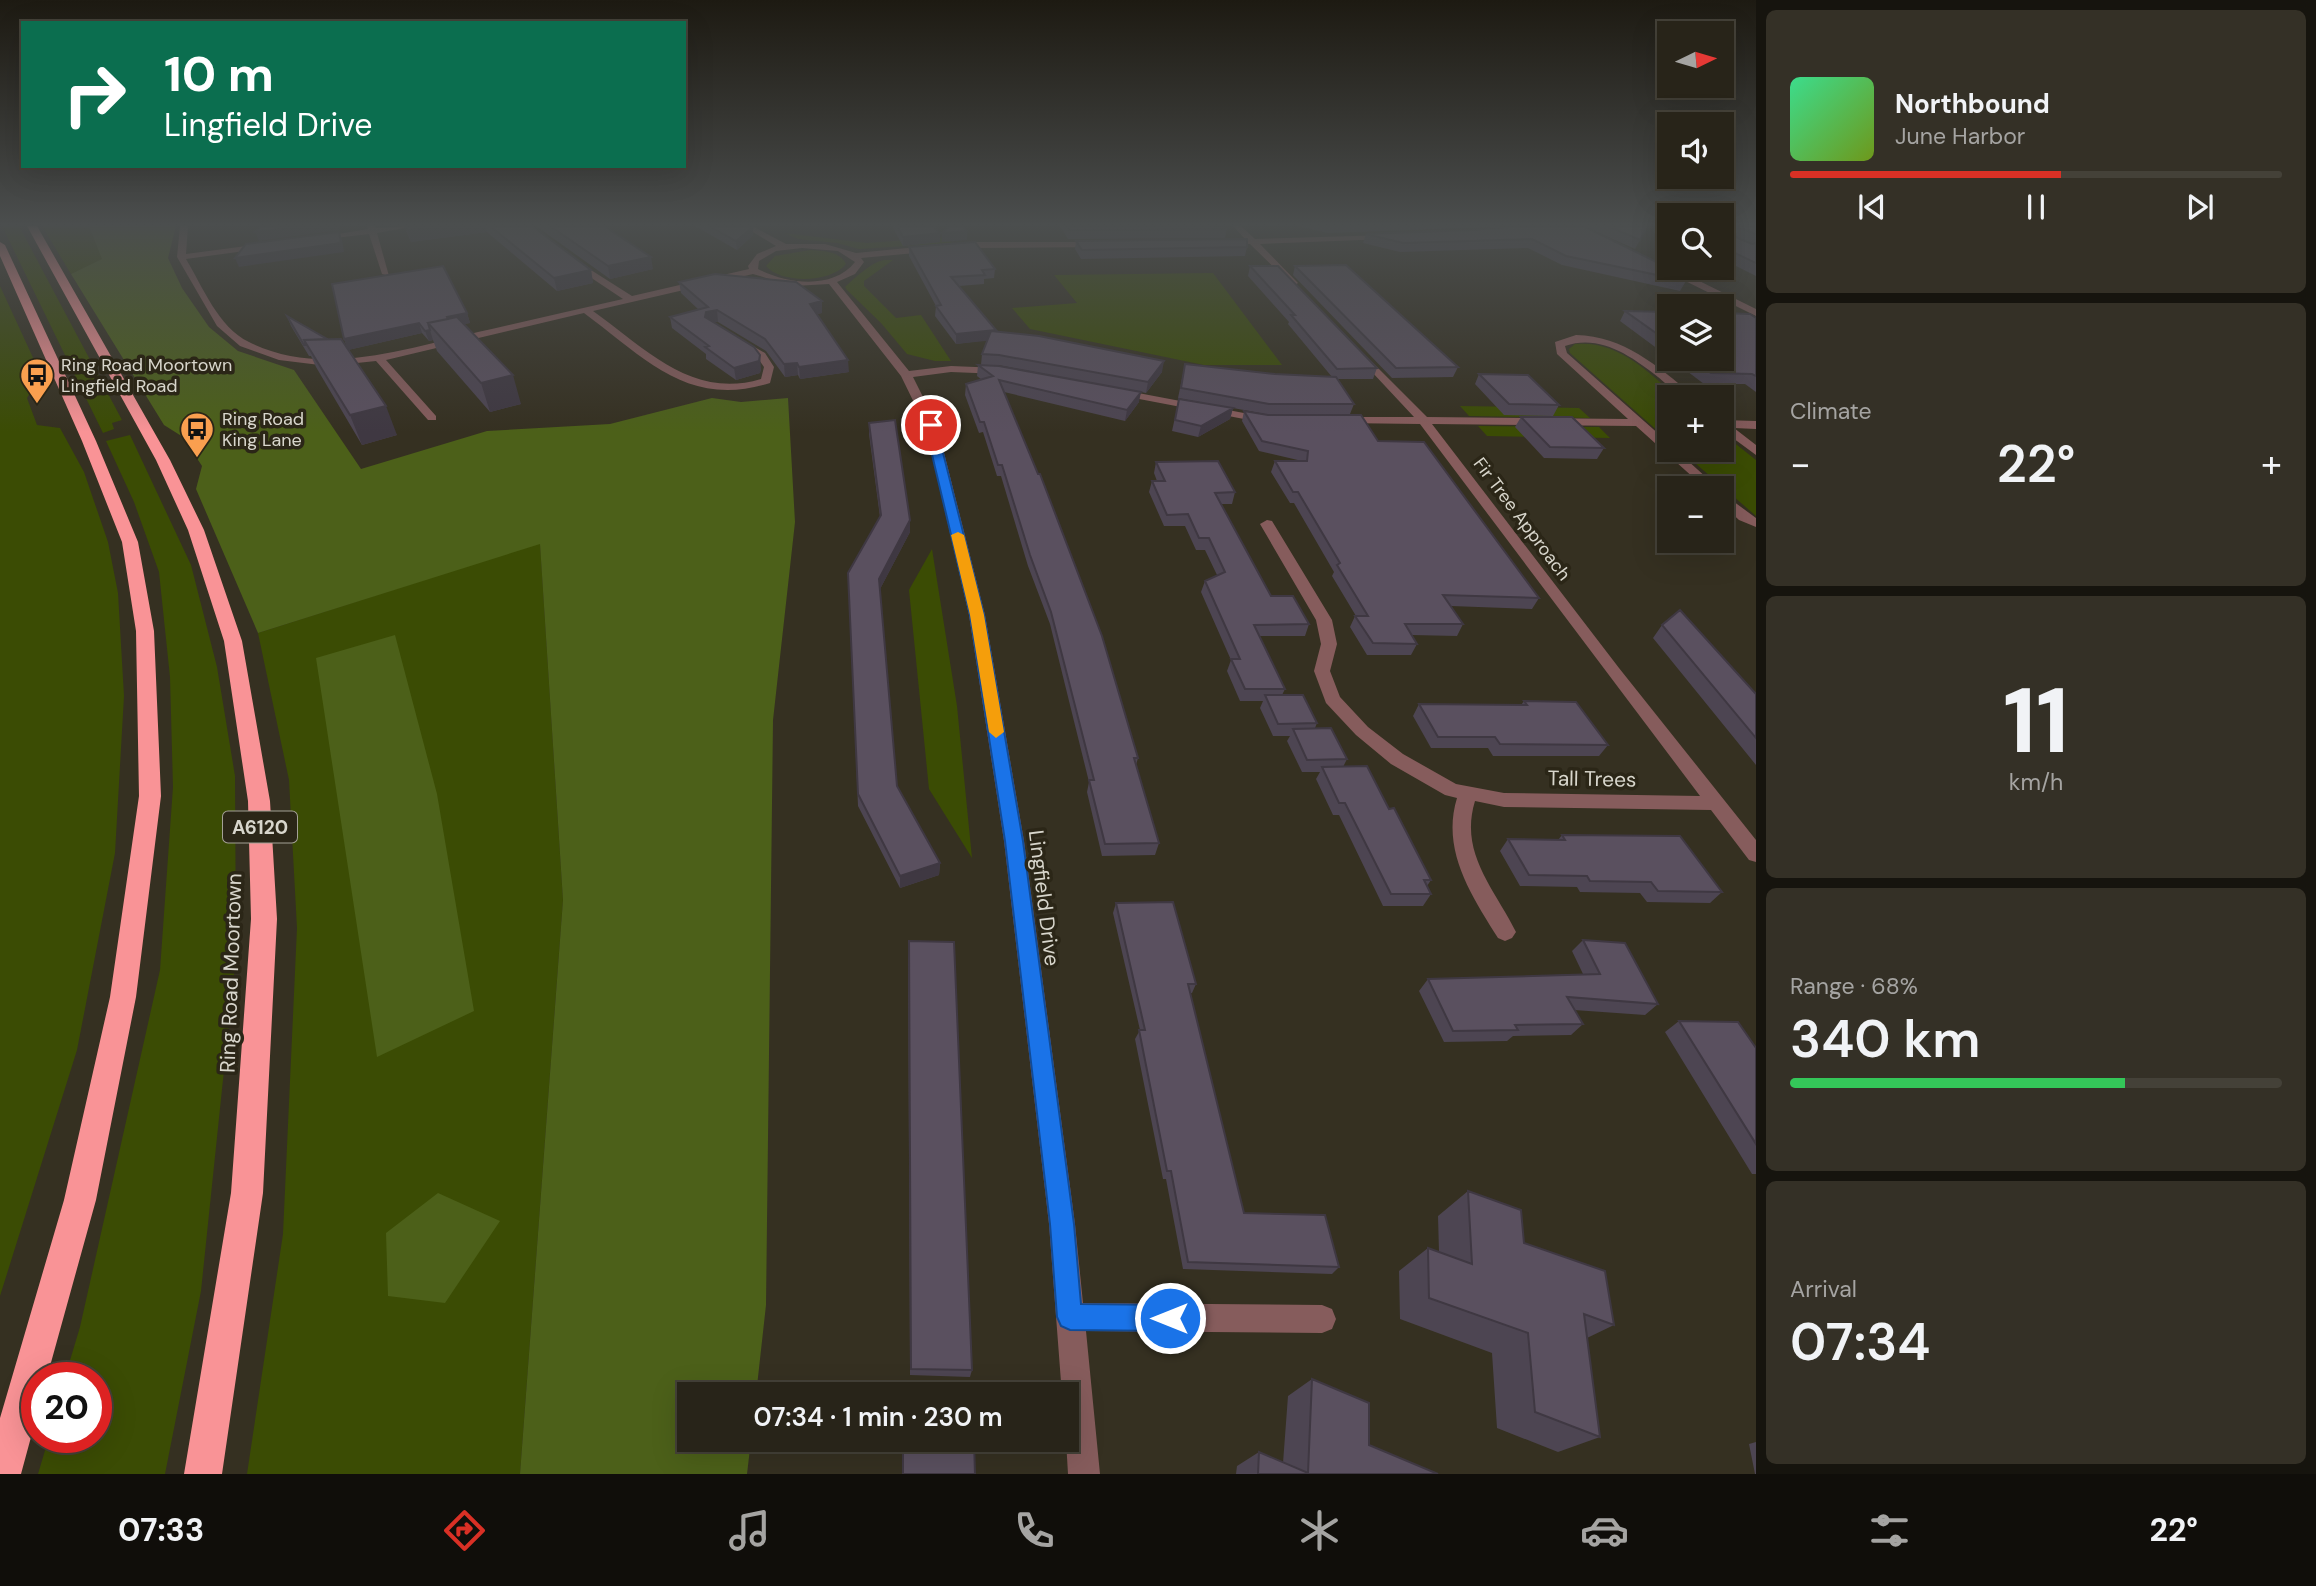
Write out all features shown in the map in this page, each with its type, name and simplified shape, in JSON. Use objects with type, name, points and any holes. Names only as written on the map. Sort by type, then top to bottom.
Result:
[{"type":"highway","points":[[2,1474],[80,1200],[123,997],[150,796],[145,631],[130,542],[89,441],[23,295]]},
{"type":"highway","name":"Ring Road Moortown","points":[[71,295],[163,460],[196,530],[233,641],[259,801],[264,919],[247,1193],[203,1474]]},
{"type":"street","points":[[203,295],[220,324],[244,344],[279,356],[328,363],[379,358],[649,295]]},
{"type":"street","points":[[624,295],[630,299]]},
{"type":"street","name":"Lingfield Drive","points":[[842,295],[906,375],[931,425],[977,615],[1014,841],[1062,1224],[1084,1474]]},
{"type":"street","points":[[1719,295],[1756,313]]},
{"type":"street","points":[[587,311],[675,374],[708,387],[746,388],[766,381],[769,368],[761,355],[725,334]]},
{"type":"street","points":[[1673,385],[1625,349],[1587,340],[1565,341],[1559,344],[1562,354],[1698,476]]},
{"type":"street","name":"Fir Tree Approach","points":[[1348,341],[1423,419],[1613,672],[1756,854]]},
{"type":"street","points":[[379,358],[432,418]]},
{"type":"street","points":[[906,375],[951,369],[1011,373]]},
{"type":"street","points":[[1109,391],[1265,420],[1278,420]]},
{"type":"street","points":[[1331,420],[1423,419],[1640,424]]},
{"type":"street","points":[[1734,424],[1756,425]]},
{"type":"street","points":[[1734,434],[1756,451]]},
{"type":"street","points":[[1734,508],[1756,523]]},
{"type":"street","name":"Tall Trees","points":[[1267,524],[1324,620],[1329,644],[1322,671],[1332,699],[1362,731],[1397,759],[1452,790],[1467,795],[1504,800],[1717,803]]},
{"type":"street","points":[[1467,795],[1460,821],[1463,850],[1477,886],[1505,932]]},
{"type":"street","points":[[1070,1317],[1322,1319]]},
{"type":"green space","points":[[0,295],[4,295],[41,375],[27,398],[37,425],[60,428],[84,472],[108,542],[118,593],[124,696],[115,853],[77,1050],[0,1296]]},
{"type":"green space","points":[[36,295],[56,295],[122,420],[112,423],[114,429],[103,433]]},
{"type":"green space","points":[[84,295],[187,295],[209,327],[238,351],[294,370],[361,469],[487,431],[610,424],[712,398],[741,402],[788,398],[795,522],[773,720],[766,1305],[757,1382],[677,1382],[677,1452],[750,1452],[747,1474],[520,1474],[563,900],[540,544],[258,633],[196,489],[202,466],[183,437],[164,425]]},
{"type":"green space","points":[[852,295],[873,295],[896,318],[921,315],[951,361],[935,361],[907,354]]},
{"type":"green space","points":[[1070,295],[1229,295],[1282,365],[1204,365],[1030,329],[1012,308],[1077,303]]},
{"type":"green space","points":[[1575,344],[1591,344],[1619,352],[1664,385],[1657,385],[1657,430],[1570,353],[1569,349]]},
{"type":"green space","points":[[1460,406],[1579,408],[1590,418],[1469,416]]},
{"type":"green space","points":[[1478,426],[1599,427],[1610,438],[1487,436]]},
{"type":"green space","points":[[130,435],[191,565],[217,667],[235,776],[236,955],[201,1291],[165,1474],[38,1474],[44,1453],[112,1453],[112,1362],[70,1362],[80,1327],[160,970],[173,787],[170,677],[159,572],[134,502],[106,441]]},
{"type":"green space","points":[[1734,443],[1756,460],[1756,516],[1734,497],[1734,476],[1710,476],[1694,462],[1734,462]]},
{"type":"green space","points":[[540,543],[563,900],[520,1474],[247,1474],[283,1234],[297,928],[289,780],[258,633]]},
{"type":"green space","points":[[932,549],[957,706],[972,858],[929,789],[909,590]]},
{"type":"green space","points":[[395,635],[437,794],[474,1011],[377,1057],[316,658]]},
{"type":"green space","points":[[438,1193],[500,1221],[445,1303],[388,1296],[386,1233]]},
{"type":"building","points":[[334,295],[458,295],[467,313],[428,323],[430,330],[425,331],[419,323],[344,339]]},
{"type":"building","points":[[694,295],[813,295],[822,301],[810,304],[848,360],[799,367],[797,363],[784,364],[765,339],[717,310],[706,312],[705,317],[754,347],[760,355],[759,361],[734,368],[670,317],[708,307]]},
{"type":"building","points":[[935,295],[966,295],[996,330],[956,334],[936,306],[941,305]]},
{"type":"building","points":[[1276,295],[1306,295],[1377,368],[1337,369],[1291,315],[1295,315]]},
{"type":"building","points":[[1324,295],[1379,295],[1458,367],[1396,368]]},
{"type":"building","points":[[1625,311],[1657,312],[1657,334]]},
{"type":"building","points":[[1734,313],[1750,314],[1756,318],[1756,376],[1708,371],[1734,371]]},
{"type":"building","points":[[287,316],[327,339],[304,340],[304,345]]},
{"type":"building","points":[[457,317],[513,375],[481,383],[428,323]]},
{"type":"building","points":[[991,331],[1039,336],[1164,361],[1148,382],[982,354]]},
{"type":"building","points":[[341,339],[386,406],[350,415],[304,340]]},
{"type":"building","points":[[1185,364],[1275,374],[1336,377],[1354,404],[1269,404],[1181,388]]},
{"type":"building","points":[[978,365],[999,366],[1141,392],[1127,410],[999,380],[1040,474],[1102,636],[1138,758],[1134,758],[1159,843],[1105,844],[1089,780],[1094,780],[1051,612],[1002,465],[998,465],[984,422],[980,422],[966,384],[993,376]]},
{"type":"building","points":[[1479,374],[1528,375],[1559,405],[1509,404]]},
{"type":"building","points":[[1179,399],[1233,408],[1201,426],[1175,420]]},
{"type":"building","points":[[1244,411],[1268,415],[1361,415],[1378,441],[1424,442],[1539,598],[1443,595],[1463,624],[1405,624],[1417,644],[1373,643],[1355,616],[1368,616],[1337,565],[1340,563],[1298,492],[1293,492],[1275,461],[1307,461],[1308,451],[1262,441]]},
{"type":"building","points":[[1521,417],[1572,417],[1604,448],[1550,447]]},
{"type":"building","points":[[895,420],[910,520],[879,579],[897,786],[940,863],[900,876],[858,794],[848,573],[881,515],[869,423]]},
{"type":"building","points":[[1218,461],[1235,492],[1215,493],[1271,596],[1293,596],[1309,624],[1254,625],[1285,689],[1245,689],[1231,659],[1240,659],[1205,581],[1225,572],[1209,538],[1199,538],[1188,514],[1167,515],[1152,481],[1165,481],[1156,462]]},
{"type":"building","points":[[1680,610],[1756,694],[1756,738],[1662,625]]},
{"type":"building","points":[[1265,695],[1303,695],[1317,723],[1278,724]]},
{"type":"building","points":[[1524,701],[1576,702],[1608,745],[1500,744],[1495,737],[1438,737],[1419,704],[1527,705]]},
{"type":"building","points":[[1331,728],[1347,759],[1307,760],[1293,729]]},
{"type":"building","points":[[1367,766],[1389,809],[1394,808],[1431,880],[1424,880],[1431,894],[1391,894],[1345,803],[1339,803],[1322,767]]},
{"type":"building","points":[[1562,835],[1680,836],[1722,892],[1658,891],[1651,882],[1590,881],[1587,876],[1529,875],[1508,839],[1565,840]]},
{"type":"building","points":[[1173,902],[1196,984],[1188,984],[1244,1213],[1325,1215],[1339,1267],[1188,1262],[1171,1171],[1167,1171],[1139,1030],[1145,1030],[1116,903]]},
{"type":"building","points":[[1583,940],[1625,943],[1658,1004],[1567,997],[1583,1024],[1515,1025],[1518,1030],[1453,1031],[1428,979],[1600,974]]},
{"type":"building","points":[[909,941],[954,942],[972,1370],[911,1369]]},
{"type":"building","points":[[1679,1021],[1738,1022],[1756,1048],[1756,1144]]},
{"type":"building","points":[[1468,1191],[1521,1210],[1524,1243],[1605,1271],[1614,1325],[1584,1314],[1600,1437],[1535,1412],[1528,1333],[1429,1298],[1428,1248],[1472,1264]]},
{"type":"building","points":[[1312,1379],[1369,1403],[1369,1445],[1438,1474],[1258,1474],[1259,1452],[1308,1473]]},
{"type":"building","points":[[903,1452],[974,1452],[975,1474],[903,1474]]},
{"type":"slow traffic","points":[[958,535],[977,615],[996,732]]},
{"type":"place","name":"Ring Road Moortown Lingfield Road","points":[[37,405]]},
{"type":"place","name":"Ring Road King Lane","points":[[197,459]]},
{"type":"route","points":[[931,425],[977,615],[1014,841],[1062,1224],[1070,1317],[1170,1318]]}]
